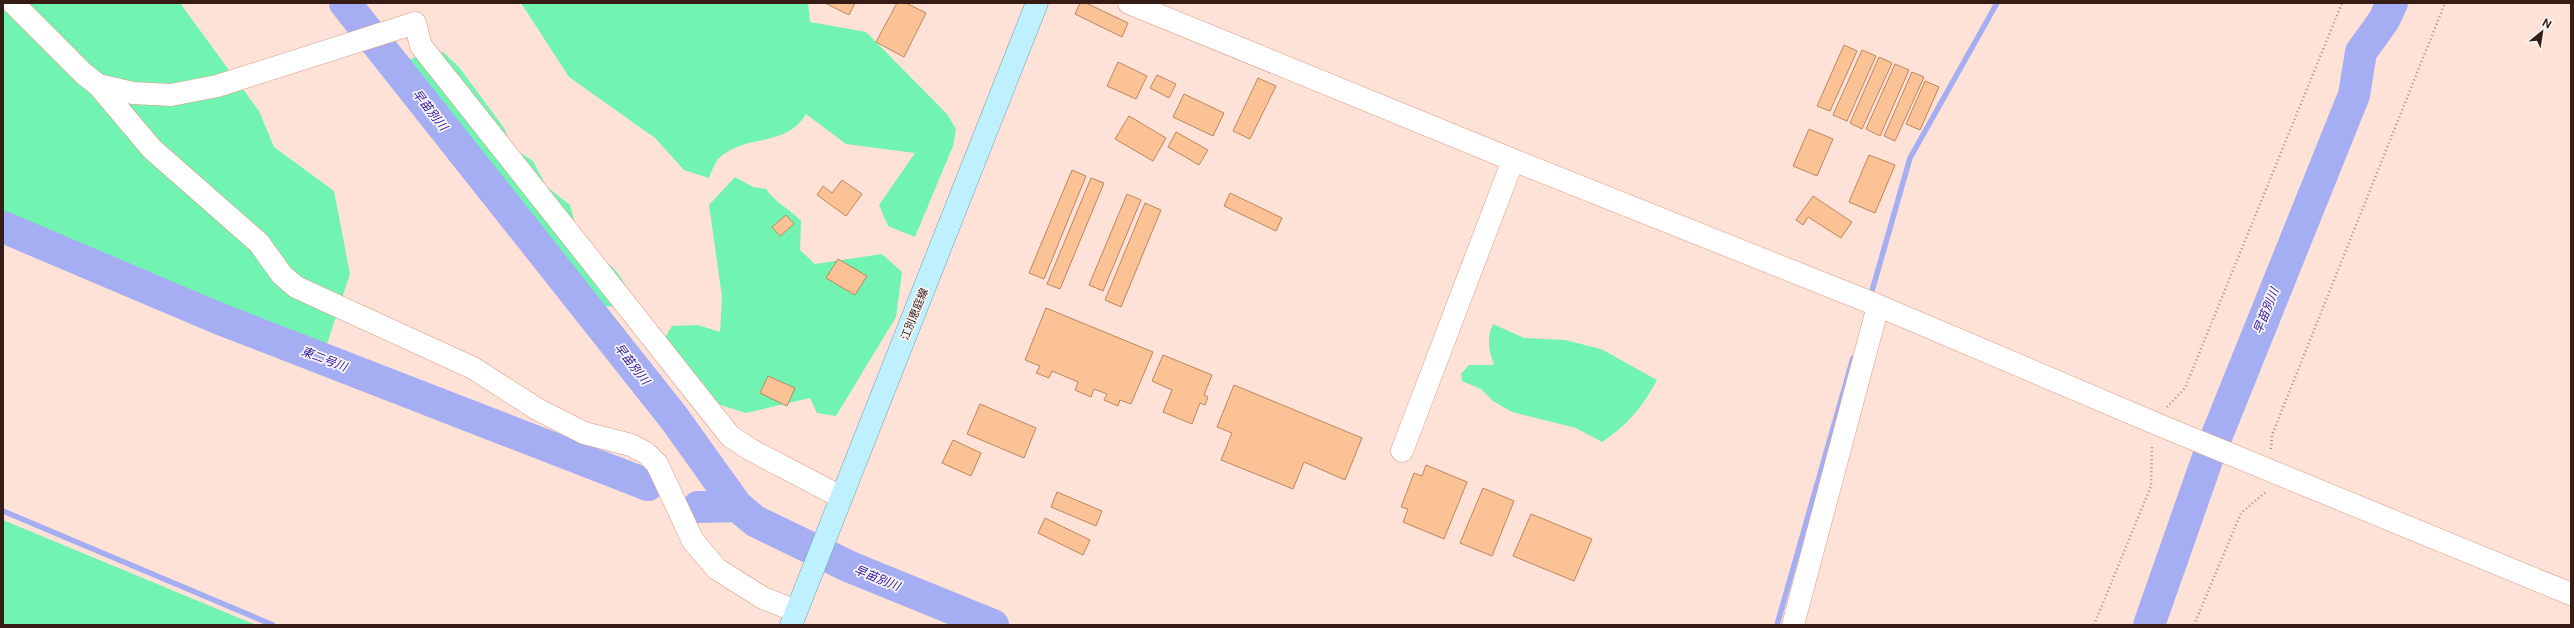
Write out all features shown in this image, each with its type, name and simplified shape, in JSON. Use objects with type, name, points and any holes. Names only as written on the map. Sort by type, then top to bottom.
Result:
[{"type":"main road","name":"江別恵庭線","points":[[796,611],[1037,3]]},
{"type":"street","points":[[13,3],[98,86],[152,149],[260,243],[282,275],[296,287],[473,368],[537,409],[584,433],[631,445],[646,453],[657,464],[692,541],[717,569],[763,598],[796,611]]},
{"type":"street","points":[[1129,3],[1513,160],[1872,304],[2158,425],[2571,594]]},
{"type":"street","points":[[98,86],[134,93],[171,95],[217,86],[400,26],[414,23],[421,46],[730,436],[838,504]]},
{"type":"street","points":[[1402,451],[1513,160]]},
{"type":"street","points":[[1793,625],[1872,304]]},
{"type":"path","points":[[2094,625],[2151,486],[2158,425],[2185,388],[2342,3]]},
{"type":"path","points":[[2194,625],[2241,513],[2272,471],[2272,434],[2445,3]]},
{"type":"green space","points":[[3,3],[180,3],[259,111],[274,147],[334,191],[350,274],[326,347],[204,309],[3,219]]},
{"type":"green space","points":[[521,3],[808,3],[810,22],[866,32],[947,114],[956,129],[953,146],[915,237],[888,226],[879,205],[915,153],[846,144],[806,114],[797,125],[787,132],[729,151],[718,159],[709,178],[684,170],[655,138],[569,77]]},
{"type":"green space","points":[[428,52],[443,52],[459,67],[504,128],[513,148],[533,161],[546,186],[570,205],[581,246],[605,261],[622,278],[630,296],[623,308],[571,302],[487,197],[393,69],[392,57],[409,60]]},
{"type":"green space","points":[[735,177],[753,187],[766,189],[774,198],[801,221],[800,250],[815,264],[882,254],[902,272],[896,317],[836,416],[817,413],[810,398],[746,413],[714,403],[664,339],[672,326],[698,325],[720,332],[722,297],[709,205]]},
{"type":"green space","points":[[1493,324],[1524,338],[1565,340],[1601,349],[1657,380],[1634,415],[1611,436],[1602,442],[1576,428],[1512,412],[1493,401],[1481,389],[1462,381],[1461,374],[1469,365],[1494,365],[1489,344]]},
{"type":"green space","points":[[3,520],[256,625],[3,625]]},
{"type":"building","points":[[825,3],[855,3],[849,15]]},
{"type":"building","points":[[897,3],[906,3],[926,13],[904,57],[876,42]]},
{"type":"building","points":[[1080,3],[1086,3],[1128,23],[1122,37],[1075,14]]},
{"type":"building","points":[[1844,45],[1857,51],[1830,111],[1817,106]]},
{"type":"building","points":[[1862,50],[1876,56],[1847,121],[1833,115]]},
{"type":"building","points":[[1879,57],[1892,63],[1862,129],[1850,123]]},
{"type":"building","points":[[1118,62],[1147,76],[1136,99],[1107,86]]},
{"type":"building","points":[[1895,64],[1909,70],[1880,136],[1866,129]]},
{"type":"building","points":[[1912,72],[1924,77],[1895,141],[1884,136]]},
{"type":"building","points":[[1157,75],[1176,84],[1169,98],[1150,88]]},
{"type":"building","points":[[1258,78],[1276,86],[1250,139],[1233,131]]},
{"type":"building","points":[[1925,81],[1939,87],[1920,130],[1906,124]]},
{"type":"building","points":[[1184,94],[1224,113],[1213,136],[1173,117]]},
{"type":"building","points":[[1129,116],[1166,138],[1153,161],[1115,139]]},
{"type":"building","points":[[1809,129],[1833,139],[1817,176],[1793,166]]},
{"type":"building","points":[[1176,132],[1208,150],[1199,165],[1168,147]]},
{"type":"building","points":[[1869,155],[1895,165],[1875,213],[1849,202]]},
{"type":"building","points":[[1072,170],[1086,176],[1044,279],[1029,273]]},
{"type":"building","points":[[1091,178],[1104,183],[1060,289],[1047,284]]},
{"type":"building","points":[[842,180],[862,194],[846,216],[817,195],[823,186],[832,193]]},
{"type":"building","points":[[1230,193],[1282,218],[1276,231],[1224,206]]},
{"type":"building","points":[[1127,194],[1141,200],[1103,291],[1089,285]]},
{"type":"building","points":[[1813,196],[1852,222],[1841,238],[1808,217],[1803,225],[1796,220]]},
{"type":"building","points":[[1145,203],[1161,210],[1121,307],[1105,300]]},
{"type":"building","points":[[786,215],[794,224],[780,236],[772,227]]},
{"type":"building","points":[[838,259],[867,276],[855,295],[826,278]]},
{"type":"building","points":[[1046,308],[1153,352],[1131,404],[1120,400],[1118,406],[1104,400],[1107,394],[1094,389],[1091,397],[1075,390],[1078,382],[1052,371],[1049,378],[1036,373],[1040,366],[1025,360]]},
{"type":"building","points":[[1163,355],[1212,375],[1204,395],[1208,397],[1205,405],[1200,403],[1192,424],[1163,412],[1172,390],[1152,381]]},
{"type":"building","points":[[768,376],[795,388],[787,406],[760,393]]},
{"type":"building","points":[[1234,385],[1362,438],[1345,480],[1304,462],[1293,489],[1221,460],[1232,433],[1217,427]]},
{"type":"building","points":[[980,404],[1036,428],[1024,458],[967,434]]},
{"type":"building","points":[[953,440],[981,453],[971,476],[942,463]]},
{"type":"building","points":[[1426,465],[1467,482],[1444,539],[1403,522],[1408,509],[1401,507],[1414,473],[1422,476]]},
{"type":"building","points":[[1483,488],[1514,501],[1492,556],[1460,543]]},
{"type":"building","points":[[1057,492],[1102,511],[1096,526],[1051,507]]},
{"type":"building","points":[[1531,514],[1592,539],[1574,581],[1513,556]]},
{"type":"building","points":[[1045,518],[1090,540],[1083,555],[1038,533]]},
{"type":"waterway","name":"早苗別川","points":[[345,3],[674,418],[737,506],[755,521],[850,567],[993,625]]},
{"type":"waterway","points":[[1870,298],[1910,158],[1997,3]]},
{"type":"waterway","name":"早苗別川","points":[[2149,625],[2207,460],[2354,95],[2361,52],[2384,20],[2392,3]]},
{"type":"waterway","name":"東二号川","points":[[3,227],[220,319],[648,485]]},
{"type":"waterway","points":[[1777,625],[1853,358]]},
{"type":"waterway","name":"東二号川","points":[[698,507],[737,506]]},
{"type":"waterway","points":[[3,511],[273,625]]}]
